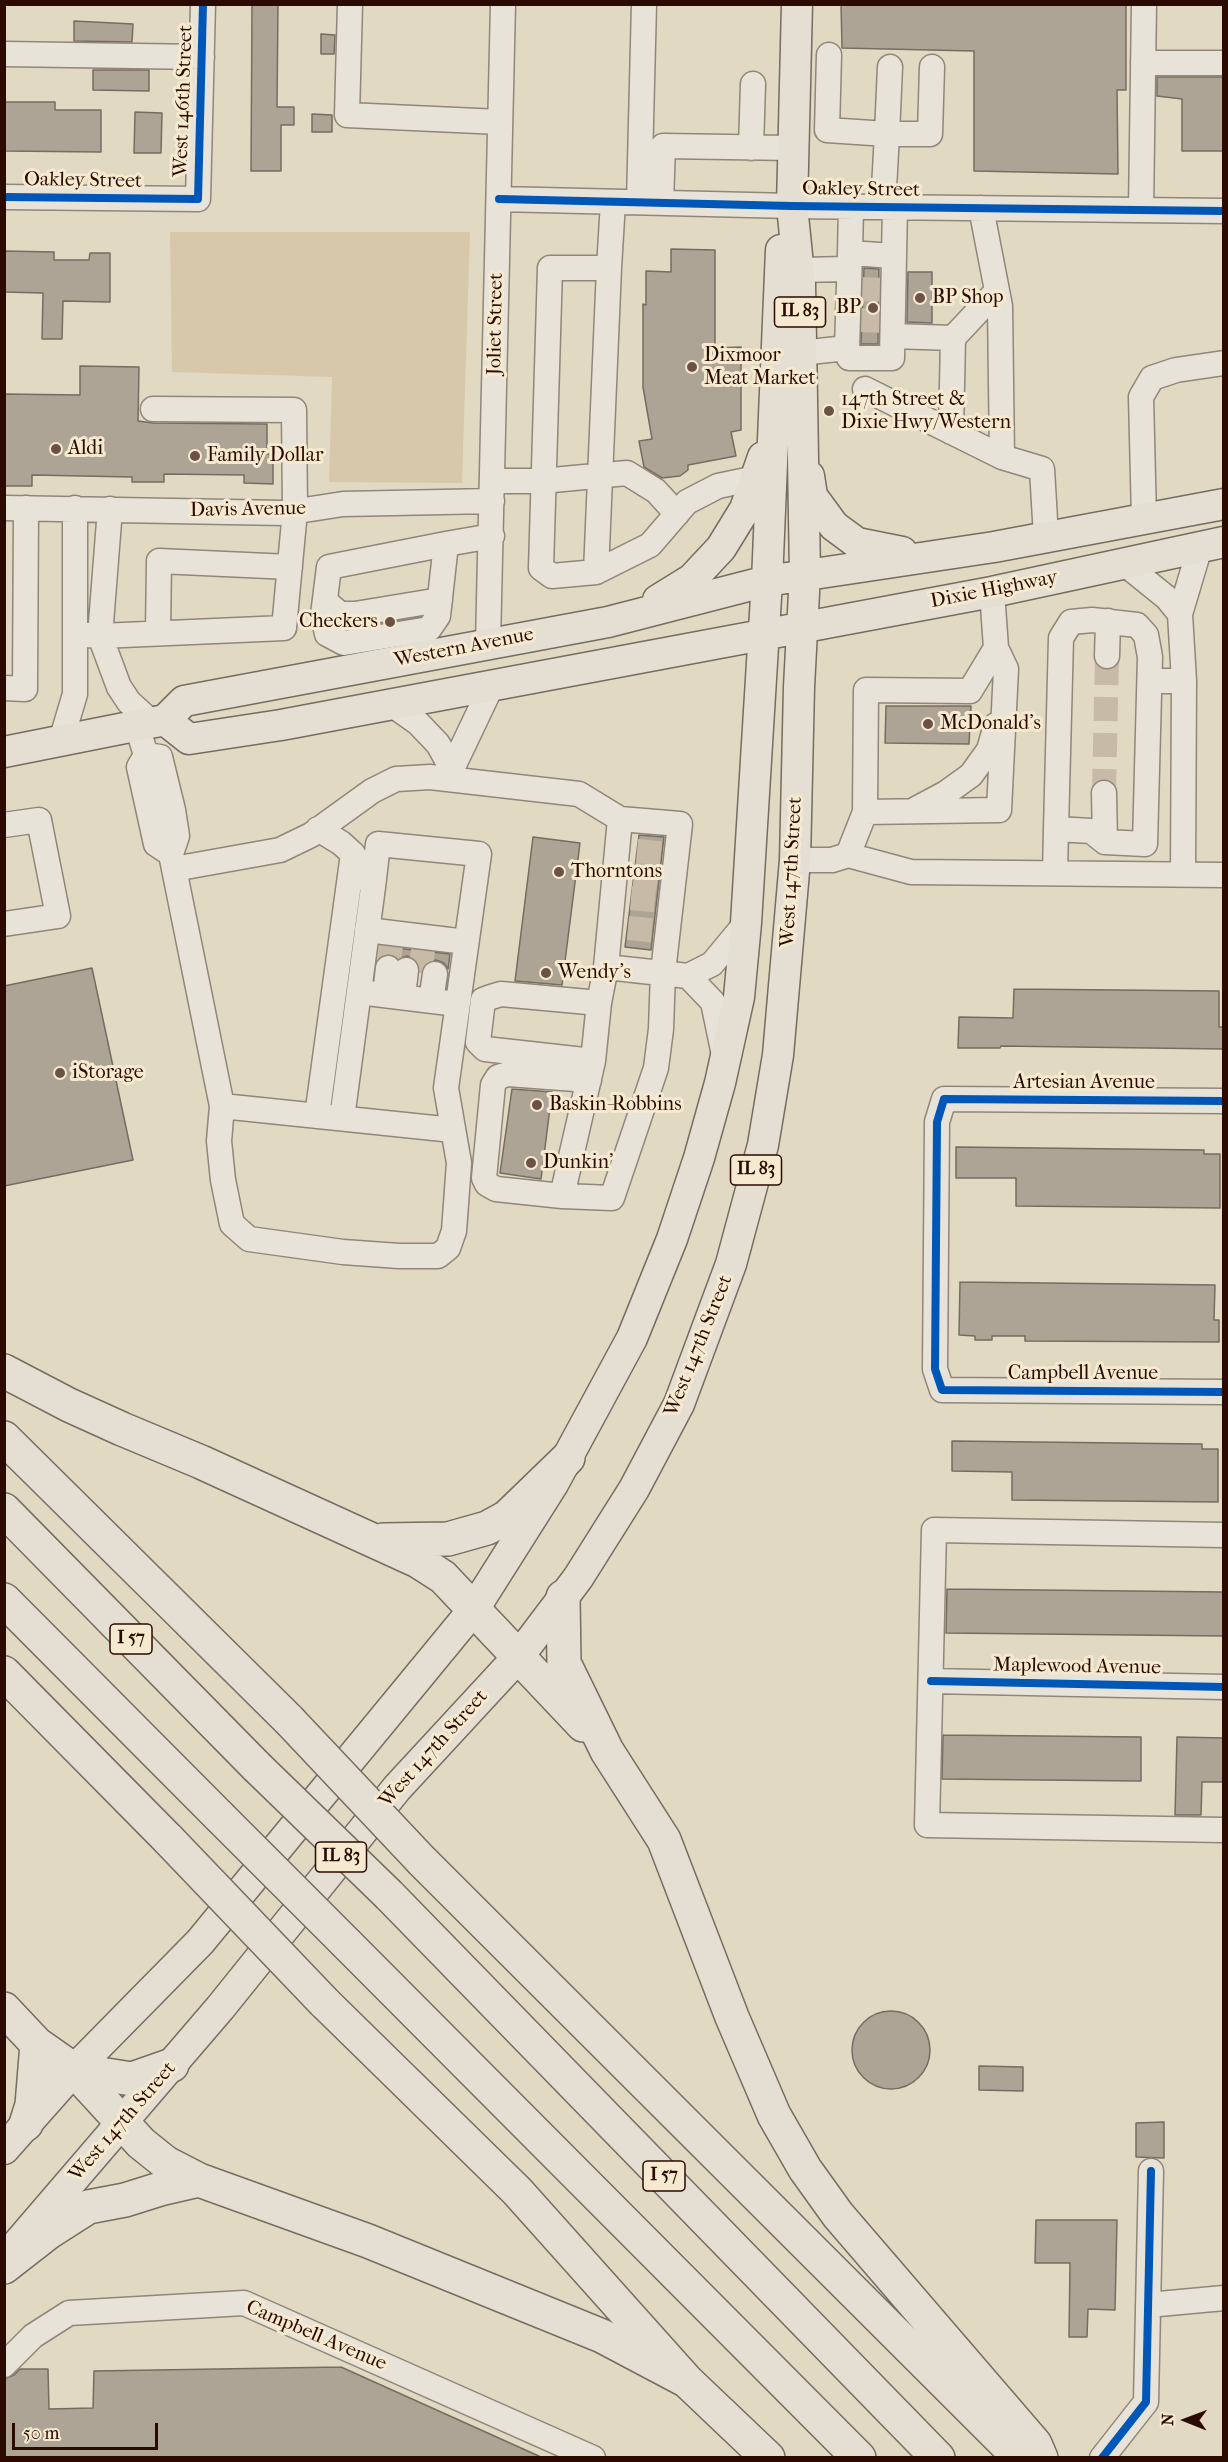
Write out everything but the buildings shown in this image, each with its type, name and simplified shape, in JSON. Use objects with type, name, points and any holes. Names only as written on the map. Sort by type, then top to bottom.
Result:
[{"type":"highway","points":[[4,1371],[122,1430],[201,1462],[418,1561],[443,1577],[474,1608],[607,1751]]},
{"type":"highway","points":[[4,1438],[289,1720],[422,1861],[1027,2453]]},
{"type":"highway","points":[[371,1539],[448,1539],[488,1528],[507,1517],[568,1458]]},
{"type":"highway","name":"I 57","points":[[4,1510],[257,1767],[389,1895],[938,2457]]},
{"type":"highway","points":[[563,1597],[564,1663],[607,1751],[664,1840],[732,2017],[770,2105],[805,2169],[838,2215],[1027,2453]]},
{"type":"highway","points":[[4,1600],[859,2457]]},
{"type":"highway","points":[[4,1673],[169,1840],[324,2002],[517,2192],[687,2381],[768,2457]]},
{"type":"highway","points":[[4,2008],[37,2044],[74,2070],[141,2143],[166,2163],[199,2180],[368,2241],[591,2332],[687,2381]]},
{"type":"highway","points":[[26,2124],[32,2105],[37,2044]]},
{"type":"highway","points":[[74,2070],[132,2079],[172,2065]]},
{"type":"highway","points":[[4,2267],[49,2232],[88,2207],[125,2200],[199,2180]]},
{"type":"main road","name":"West 147th Street","points":[[4,2149],[74,2070],[200,1942],[474,1608],[568,1458],[632,1338],[672,1239],[699,1158],[739,997],[746,923],[767,581],[787,418],[800,353],[798,270],[792,206],[797,4]]},
{"type":"main road","name":"West 147th Street","points":[[4,2259],[220,2008],[396,1788],[519,1656],[578,1578],[634,1489],[679,1404],[731,1264],[763,1145],[778,1055],[795,860],[802,627],[806,574],[787,418],[781,244],[792,206]]},
{"type":"main road","points":[[608,622],[666,597],[692,579],[721,549],[745,509],[756,478],[787,418]]},
{"type":"main road","points":[[787,418],[812,496],[834,526],[856,543],[885,550],[932,556]]},
{"type":"main road","points":[[767,581],[1046,537],[1224,504]]},
{"type":"main road","name":"Dixie Highway","points":[[764,634],[992,592],[1212,545]]},
{"type":"main road","name":"Western Avenue","points":[[4,752],[151,723],[184,701],[608,622],[767,581]]},
{"type":"main road","points":[[151,723],[189,739],[391,704],[764,634]]},
{"type":"street","name":"West 146th Street","points":[[198,199],[203,4]]},
{"type":"street","points":[[350,4],[347,115],[500,122]]},
{"type":"street","name":"Joliet Street","points":[[488,643],[502,4]]},
{"type":"street","points":[[644,4],[650,203]]},
{"type":"street","points":[[1141,210],[1144,4]]},
{"type":"street","points":[[4,54],[202,57]]},
{"type":"street","points":[[829,55],[827,130],[930,134],[933,67]]},
{"type":"street","points":[[1143,63],[1224,63]]},
{"type":"street","points":[[851,207],[854,320],[847,348],[849,358],[892,358],[890,290],[894,256],[889,207],[887,134],[890,67]]},
{"type":"street","points":[[751,147],[753,84]]},
{"type":"street","points":[[650,203],[663,147],[793,148]]},
{"type":"street","name":"Oakley Street","points":[[4,197],[198,199]]},
{"type":"street","name":"Oakley Street","points":[[499,199],[851,207],[1224,211]]},
{"type":"street","points":[[596,572],[613,202]]},
{"type":"street","points":[[981,208],[1000,306],[1002,457]]},
{"type":"street","points":[[798,270],[852,275],[894,256]]},
{"type":"street","points":[[609,268],[550,268],[541,568],[552,576],[596,572],[650,545],[687,502],[718,486],[756,478]]},
{"type":"street","points":[[951,432],[953,338],[997,291]]},
{"type":"street","points":[[890,326],[953,338]]},
{"type":"street","points":[[800,353],[847,348]]},
{"type":"street","points":[[1144,519],[1141,397],[1152,378],[1176,370],[1224,363]]},
{"type":"street","points":[[865,389],[1002,457],[1042,469],[1046,537]]},
{"type":"street","points":[[75,634],[100,636],[284,628],[296,512],[294,410],[153,409]]},
{"type":"street","name":"Davis Avenue","points":[[15,508],[296,512],[343,504],[493,491],[542,481],[627,472],[656,491],[677,514]]},
{"type":"street","points":[[4,688],[25,689],[15,508]]},
{"type":"street","points":[[61,741],[75,694],[75,508]]},
{"type":"street","points":[[110,509],[100,636],[118,687],[129,702],[151,723],[146,755],[139,767],[156,844],[172,861],[222,1106],[219,1141],[223,1180],[232,1224],[249,1239],[399,1257],[438,1256],[448,1248],[454,1231],[459,1163],[446,1088],[424,1000],[425,952],[478,854],[378,844],[342,1119]]},
{"type":"street","points":[[446,544],[440,600],[355,614],[340,614],[325,601],[329,567],[446,544],[492,536]]},
{"type":"street","points":[[1183,874],[1184,681],[1180,614],[1212,545]]},
{"type":"street","points":[[158,633],[159,561],[290,567]]},
{"type":"street","points":[[1125,564],[1156,588],[1180,614]]},
{"type":"street","points":[[865,812],[999,810],[1006,669],[996,648],[992,592]]},
{"type":"street","points":[[1107,656],[1108,621]]},
{"type":"street","points":[[1055,873],[1056,829],[1061,638],[1071,622],[1108,621],[1137,625],[1146,635],[1150,657],[1145,844],[1106,842],[1091,831],[1056,829]]},
{"type":"street","points":[[849,855],[865,812],[866,690],[970,691],[996,648]]},
{"type":"street","points":[[1150,681],[1184,681]]},
{"type":"street","points":[[452,774],[492,685]]},
{"type":"street","points":[[911,812],[946,793],[971,775],[989,750],[1004,695]]},
{"type":"street","points":[[391,704],[418,723],[438,744],[452,774]]},
{"type":"street","points":[[172,861],[280,850],[318,829],[372,791],[396,779],[452,774],[579,794],[620,819],[680,824],[672,855],[663,932],[661,1029],[656,1068],[612,1198],[562,1196],[496,1189],[487,1184],[484,1178],[493,1085],[498,1077],[508,1074],[591,1070]]},
{"type":"street","points":[[1104,793],[1106,842]]},
{"type":"street","points":[[562,1196],[591,1070],[606,967],[619,927],[624,873],[620,819]]},
{"type":"street","points":[[4,825],[39,820],[58,916],[4,924]]},
{"type":"street","points":[[318,829],[341,843],[353,854],[373,887]]},
{"type":"street","points":[[317,1116],[353,854]]},
{"type":"street","points":[[795,860],[832,860],[849,855],[911,872],[1224,875]]},
{"type":"street","points":[[606,967],[688,976],[712,964],[746,923]]},
{"type":"street","points":[[367,930],[425,952]]},
{"type":"street","points":[[424,1000],[425,952]]},
{"type":"street","points":[[424,1000],[425,952]]},
{"type":"street","points":[[688,976],[713,1002],[725,1059]]},
{"type":"street","points":[[359,992],[424,1000]]},
{"type":"street","points":[[591,1070],[484,1049],[478,1042],[483,1000],[501,994],[599,1004]]},
{"type":"street","name":"Artesian Avenue","points":[[942,1390],[935,1369],[935,1357],[937,1122],[944,1099],[1224,1101]]},
{"type":"street","points":[[222,1106],[453,1130]]},
{"type":"street","name":"Campbell Avenue","points":[[942,1390],[1224,1392]]},
{"type":"street","points":[[1224,1535],[933,1530],[927,1825],[1224,1830]]},
{"type":"street","name":"Maplewood Avenue","points":[[931,1681],[1224,1687]]},
{"type":"street","points":[[1107,2452],[1146,2402],[1151,2171]]},
{"type":"street","points":[[1148,2305],[1224,2298]]},
{"type":"street","name":"Campbell Avenue","points":[[4,2365],[33,2336],[69,2313],[244,2303],[593,2457]]},
{"type":"shaded area","points":[[170,232],[470,232],[462,483],[329,482],[332,377],[172,372]]},
{"type":"tunnel","points":[[860,289],[886,290]]},
{"type":"tunnel","points":[[860,320],[886,321]]},
{"type":"tunnel","points":[[1104,793],[1107,656]]},
{"type":"tunnel","points":[[637,851],[669,854]]},
{"type":"tunnel","points":[[634,875],[666,879]]},
{"type":"tunnel","points":[[631,898],[663,901]]},
{"type":"tunnel","points":[[628,928],[659,931]]},
{"type":"tunnel","points":[[388,968],[391,946]]},
{"type":"tunnel","points":[[420,972],[423,950]]},
{"type":"cycle path","points":[[4,197],[198,199],[203,4]]},
{"type":"cycle path","points":[[499,199],[792,206],[1224,211]]},
{"type":"cycle path","points":[[1224,1101],[944,1099],[937,1122],[935,1369],[942,1390],[1224,1392]]},
{"type":"cycle path","points":[[931,1681],[1224,1687]]},
{"type":"cycle path","points":[[1102,2458],[1146,2402],[1151,2171]]},
{"type":"place","name":"BP Shop","points":[[920,298]]},
{"type":"place","name":"BP","points":[[873,308]]},
{"type":"place","name":"Dixmoor Meat Market","points":[[692,367]]},
{"type":"place","name":"147th Street & Dixie Hwy/Western","points":[[829,411]]},
{"type":"place","name":"Aldi","points":[[56,449]]},
{"type":"place","name":"Family Dollar","points":[[195,456]]},
{"type":"place","name":"Checkers","points":[[390,622]]},
{"type":"place","name":"McDonald's","points":[[928,724]]},
{"type":"place","name":"Thorntons","points":[[559,872]]},
{"type":"place","name":"Wendy's","points":[[546,973]]},
{"type":"place","name":"iStorage","points":[[60,1073]]},
{"type":"place","name":"Baskin-Robbins","points":[[537,1105]]},
{"type":"place","name":"Dunkin'","points":[[531,1163]]}]
